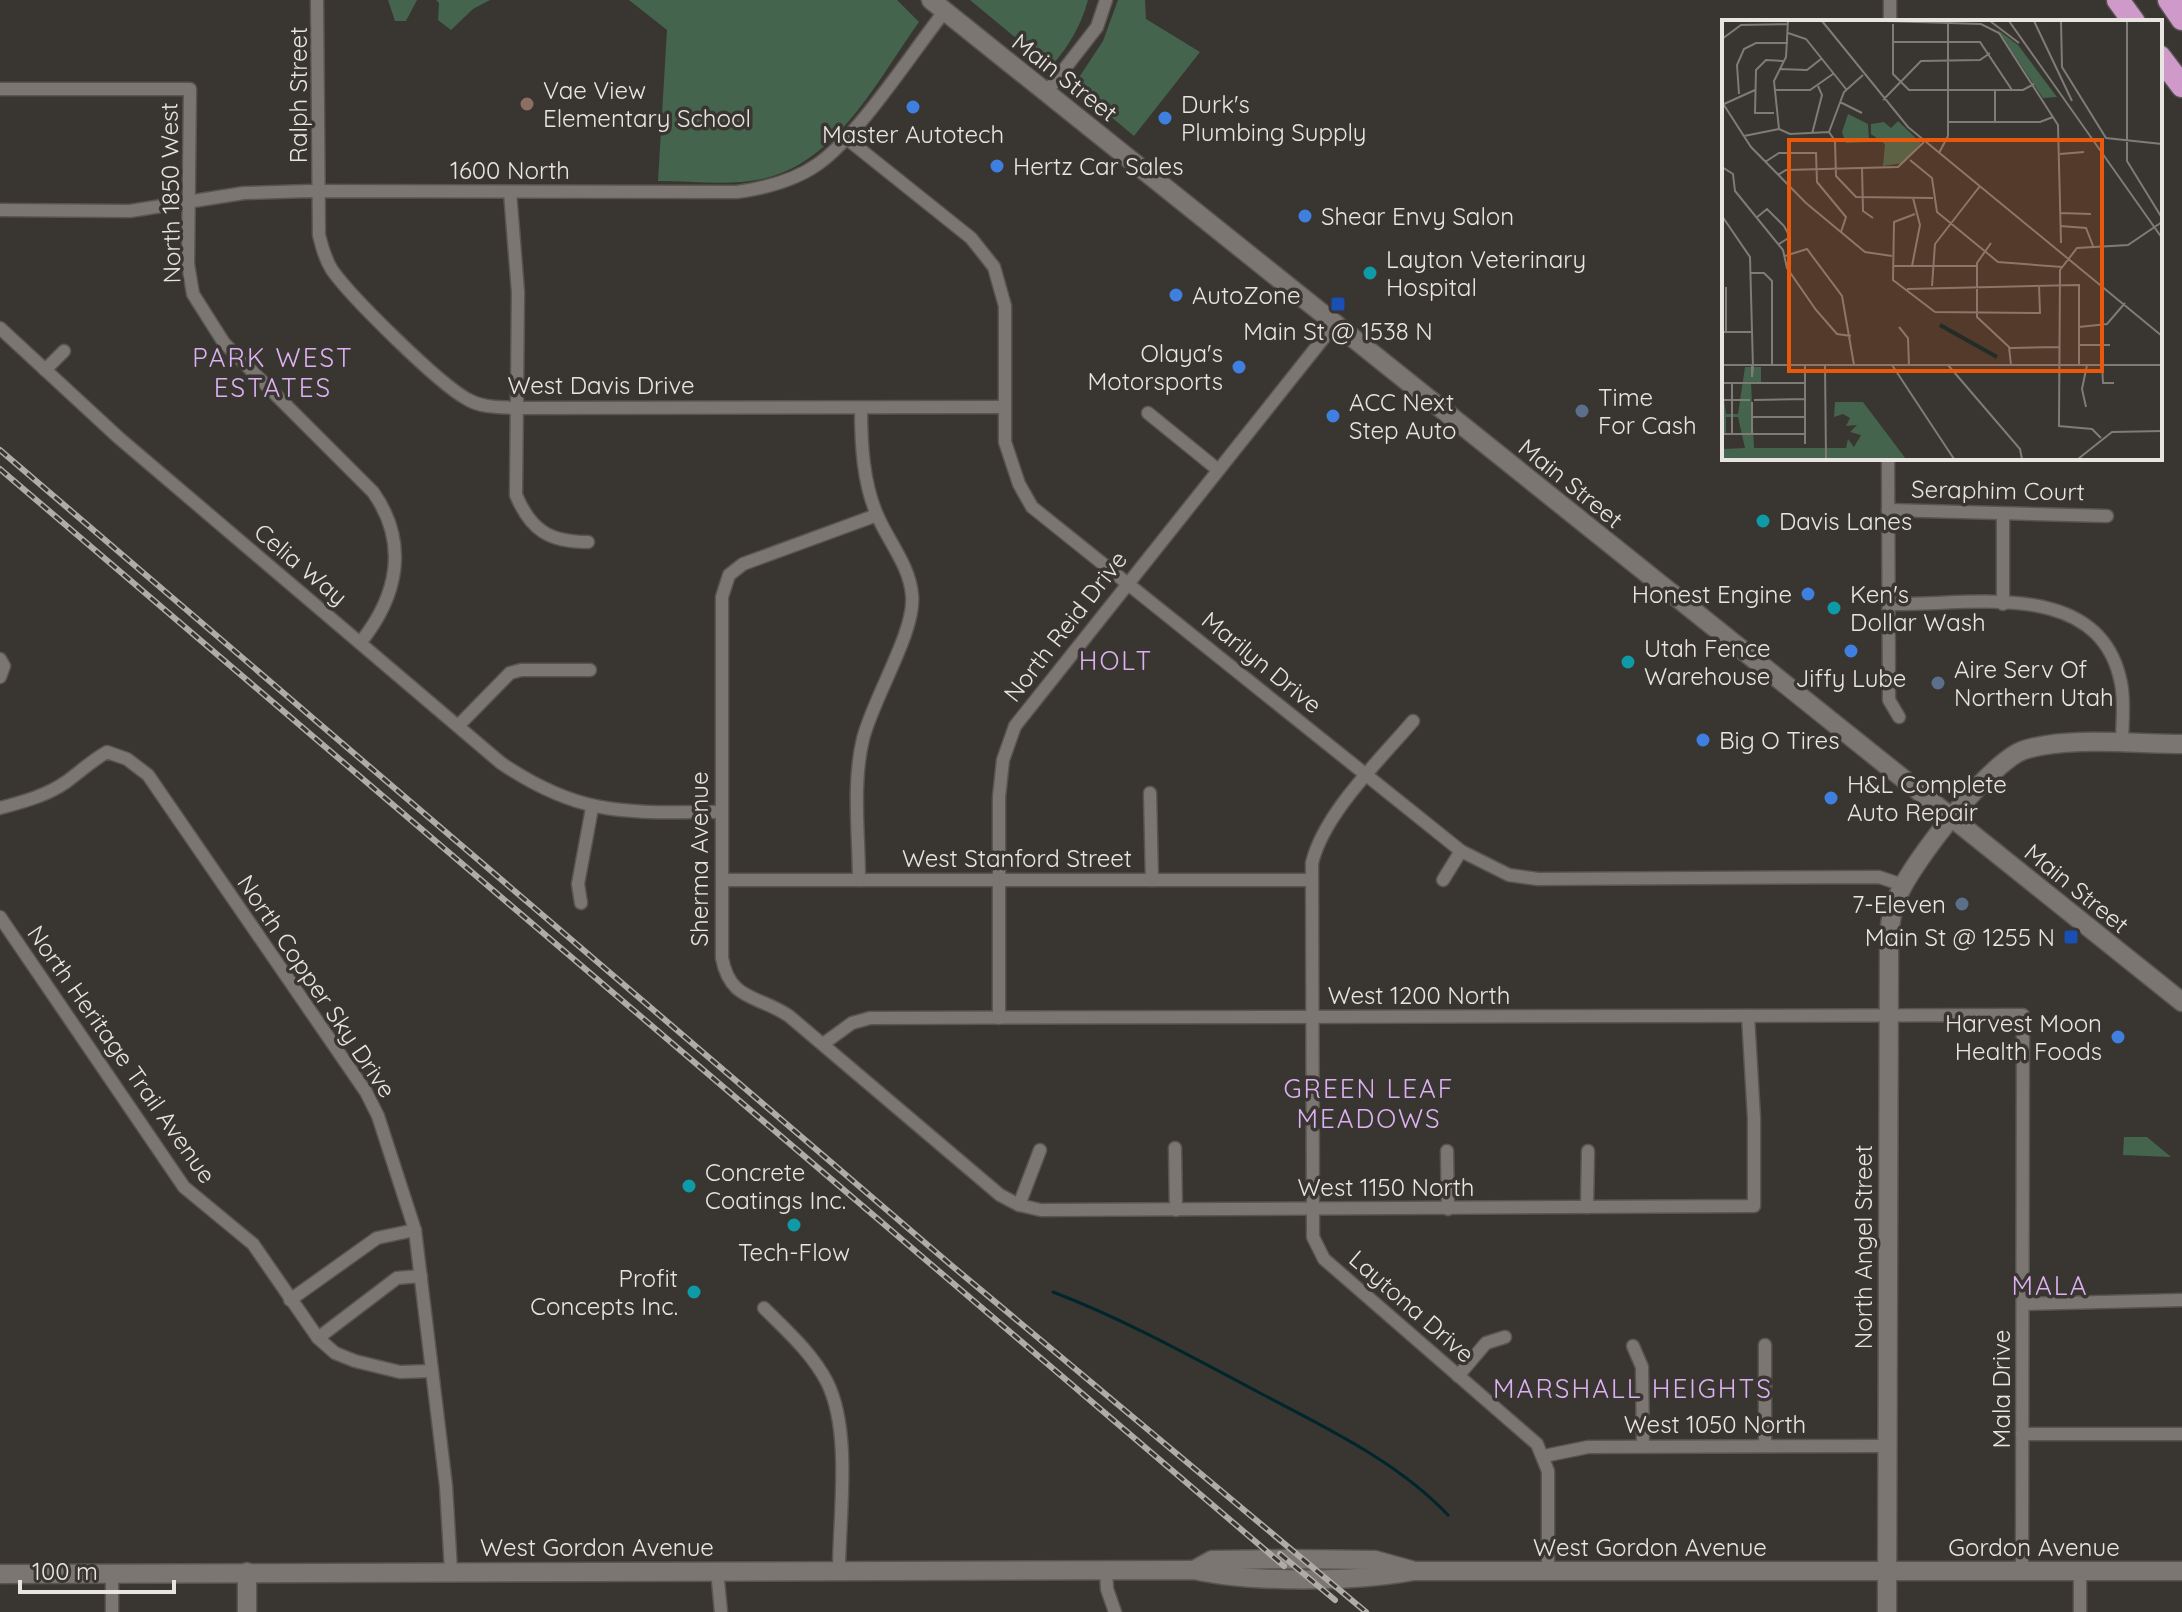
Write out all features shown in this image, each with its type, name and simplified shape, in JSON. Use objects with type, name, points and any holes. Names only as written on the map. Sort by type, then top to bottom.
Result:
[{"type":"highway","points":[[2118,0],[2133,20]]},
{"type":"highway","points":[[2169,0],[2182,19]]},
{"type":"highway","points":[[2162,60],[2182,86]]},
{"type":"main road","name":"Main Street","points":[[938,6],[2182,1002]]},
{"type":"main road","name":"North Angel Street","points":[[1887,1612],[1890,924],[1903,885],[1991,771],[2016,753],[2046,746],[2182,744]]},
{"type":"main road","name":"West Gordon Avenue","points":[[0,1574],[1194,1570],[1230,1578],[1381,1577],[1414,1571],[1887,1572]]},
{"type":"main road","name":"Gordon Avenue","points":[[1887,1572],[2182,1571]]},
{"type":"main road","points":[[247,1572],[247,1612]]},
{"type":"street","name":"Ralph Street","points":[[317,0],[319,191]]},
{"type":"street","points":[[1045,94],[1097,27],[1106,0]]},
{"type":"street","name":"1600 North","points":[[0,210],[130,211],[244,193],[758,189],[804,173],[846,138],[938,6]]},
{"type":"street","name":"North 1850 West","points":[[0,89],[190,89],[188,264],[193,294],[224,343],[373,492],[387,511],[395,536],[393,584],[384,608],[360,643]]},
{"type":"street","name":"Marilyn Drive","points":[[846,138],[985,251],[1002,288],[1005,306],[1005,407],[1010,463],[1032,507],[1461,851],[1509,875],[1538,879],[1879,877],[1903,885]]},
{"type":"street","name":"West Davis Drive","points":[[319,191],[319,235],[331,268],[449,386],[468,400],[487,406],[1005,407]]},
{"type":"street","points":[[510,192],[518,292],[516,495],[525,517],[541,533],[563,542],[588,542]]},
{"type":"street","name":"North Reid Drive","points":[[999,1018],[999,797],[1003,760],[1015,726],[1126,582],[1334,325]]},
{"type":"street","name":"Celia Way","points":[[0,328],[119,438],[458,726],[532,784],[592,808],[629,813],[721,812]]},
{"type":"street","points":[[45,370],[64,351]]},
{"type":"street","points":[[859,880],[858,775],[862,743],[881,685],[907,631],[912,595],[907,575],[877,515],[863,458],[861,408]]},
{"type":"street","points":[[1148,413],[1217,469]]},
{"type":"street","points":[[1888,460],[1889,700],[1899,717]]},
{"type":"street","name":"Seraphim Court","points":[[1888,510],[2107,516]]},
{"type":"street","points":[[2003,514],[2003,604]]},
{"type":"street","name":"Sherma Avenue","points":[[877,515],[743,564],[729,575],[722,597],[722,958],[725,976],[737,991],[771,1003],[1000,1195],[1019,1205]]},
{"type":"street","points":[[1889,604],[2041,604],[2073,616],[2096,634],[2116,666],[2123,693],[2122,744]]},
{"type":"street","points":[[0,659],[2,676]]},
{"type":"street","points":[[458,726],[510,673],[521,670],[590,670]]},
{"type":"street","name":"Laytona Drive","points":[[1413,721],[1316,844],[1311,880],[1313,1237],[1324,1259],[1528,1433],[1544,1456]]},
{"type":"street","name":"North Copper Sky Drive","points":[[0,808],[36,797],[65,783],[107,752],[127,759],[148,775],[366,1092],[378,1116],[415,1230],[446,1486],[451,1571]]},
{"type":"street","points":[[1150,793],[1152,880]]},
{"type":"street","points":[[581,903],[578,884],[592,808]]},
{"type":"street","points":[[1443,880],[1461,851]]},
{"type":"street","name":"West Stanford Street","points":[[722,880],[1311,880]]},
{"type":"street","name":"North Heritage Trail Avenue","points":[[0,917],[184,1187],[253,1244],[318,1338],[335,1353],[355,1361],[400,1372],[431,1371]]},
{"type":"street","name":"West 1200 North","points":[[823,1044],[852,1023],[870,1018],[2023,1015]]},
{"type":"street","name":"Mala Drive","points":[[2022,1571],[2023,1015]]},
{"type":"street","name":"West 1150 North","points":[[1019,1205],[1041,1210],[1754,1206],[1754,1118],[1748,1016]]},
{"type":"street","points":[[1175,1148],[1176,1210]]},
{"type":"street","points":[[1019,1205],[1040,1150]]},
{"type":"street","points":[[1447,1151],[1448,1209]]},
{"type":"street","points":[[1587,1207],[1588,1151]]},
{"type":"street","points":[[290,1300],[377,1238],[415,1230]]},
{"type":"street","points":[[318,1338],[397,1278],[421,1276]]},
{"type":"street","points":[[2023,1304],[2182,1300]]},
{"type":"street","points":[[764,1308],[804,1348],[828,1384],[839,1423],[839,1571]]},
{"type":"street","points":[[1458,1376],[1486,1343],[1505,1337]]},
{"type":"street","points":[[1765,1345],[1765,1446]]},
{"type":"street","points":[[1633,1346],[1642,1367],[1643,1446]]},
{"type":"street","points":[[2022,1434],[2182,1434]]},
{"type":"street","name":"West 1050 North","points":[[1544,1456],[1574,1447],[1887,1446]]},
{"type":"street","points":[[1544,1456],[1548,1471],[1548,1570]]},
{"type":"street","points":[[717,1570],[721,1612]]},
{"type":"street","points":[[1106,1570],[1107,1589],[1115,1612]]},
{"type":"street","points":[[2080,1571],[2080,1612]]},
{"type":"street","points":[[112,1573],[112,1612]]},
{"type":"green space","points":[[388,0],[417,0],[406,21],[395,21]]},
{"type":"green space","points":[[436,0],[490,0],[473,9],[451,30],[438,20],[439,3]]},
{"type":"green space","points":[[629,0],[897,0],[919,22],[853,116],[812,156],[789,170],[762,179],[724,183],[658,181],[667,30]]},
{"type":"green space","points":[[970,0],[1088,0],[1066,48],[1055,62],[1046,63]]},
{"type":"green space","points":[[1118,0],[1145,0],[1146,19],[1200,52],[1134,136],[1079,90],[1076,82],[1103,41]]},
{"type":"green space","points":[[2124,1137],[2147,1137],[2171,1157],[2123,1155]]},
{"type":"waterway","points":[[1053,1292],[1158,1340],[1335,1433],[1384,1462],[1448,1515]]},
{"type":"railway","points":[[0,450],[951,1265],[1366,1612]]},
{"type":"railway","points":[[0,469],[1284,1566]]},
{"type":"railway","points":[[1280,1554],[1335,1600]]},
{"type":"place","name":"Vae View Elementary School","points":[[527,104]]},
{"type":"place","name":"Master Autotech","points":[[913,107]]},
{"type":"place","name":"Durk's Plumbing Supply","points":[[1165,118]]},
{"type":"place","name":"Hertz Car Sales","points":[[997,166]]},
{"type":"place","name":"Shear Envy Salon","points":[[1305,216]]},
{"type":"place","name":"Layton Veterinary Hospital","points":[[1370,273]]},
{"type":"place","name":"AutoZone","points":[[1176,295]]},
{"type":"place","name":"Main St @ 1538 N","points":[[1338,304]]},
{"type":"place","name":"Olaya's Motorsports","points":[[1239,367]]},
{"type":"place","name":"Time For Cash","points":[[1582,411]]},
{"type":"place","name":"ACC Next Step Auto","points":[[1333,416]]},
{"type":"place","name":"Davis Lanes","points":[[1763,521]]},
{"type":"place","name":"Honest Engine","points":[[1808,594]]},
{"type":"place","name":"Ken's Dollar Wash","points":[[1834,608]]},
{"type":"place","name":"Jiffy Lube","points":[[1851,651]]},
{"type":"place","name":"Utah Fence Warehouse","points":[[1628,662]]},
{"type":"place","name":"Aire Serv Of Northern Utah","points":[[1938,683]]},
{"type":"place","name":"Big O Tires","points":[[1703,740]]},
{"type":"place","name":"H&L Complete Auto Repair","points":[[1831,798]]},
{"type":"place","name":"7-Eleven","points":[[1962,904]]},
{"type":"place","name":"Main St @ 1255 N","points":[[2071,937]]},
{"type":"place","name":"Harvest Moon Health Foods","points":[[2118,1037]]},
{"type":"place","name":"Concrete Coatings Inc.","points":[[689,1186]]},
{"type":"place","name":"Tech-Flow","points":[[794,1225]]},
{"type":"place","name":"Profit Concepts Inc.","points":[[694,1292]]},
{"type":"district","name":"PARK WEST ESTATES","points":[[273,372]]},
{"type":"district","name":"HOLT","points":[[1116,660]]},
{"type":"district","name":"GREEN LEAF MEADOWS","points":[[1369,1103]]},
{"type":"district","name":"MALA","points":[[2050,1285]]},
{"type":"district","name":"MARSHALL HEIGHTS","points":[[1633,1388]]}]
